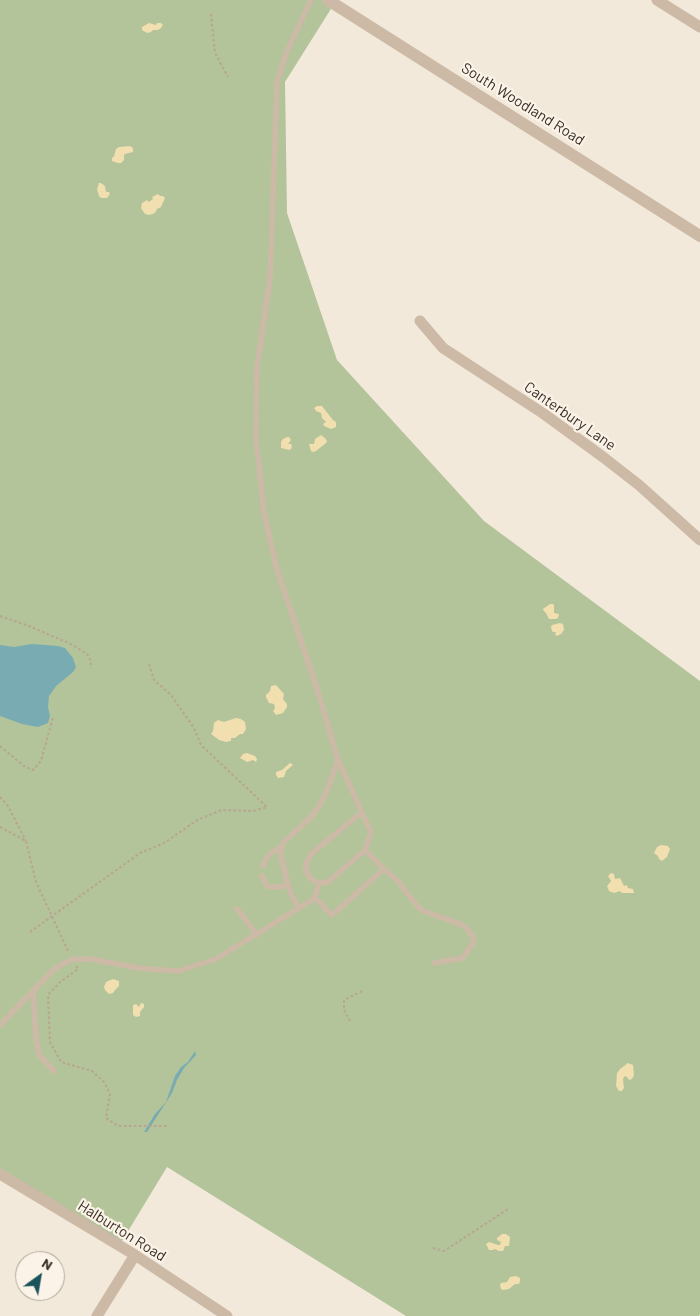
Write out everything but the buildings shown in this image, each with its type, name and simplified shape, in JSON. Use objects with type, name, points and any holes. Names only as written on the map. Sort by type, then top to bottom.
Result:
[{"type":"street","name":"South Woodland Road","points":[[328,0],[700,236]]},
{"type":"street","points":[[657,0],[700,27]]},
{"type":"street","name":"Canterbury Lane","points":[[420,321],[443,348],[604,456],[700,540]]},
{"type":"street","name":"Halburton Road","points":[[0,1174],[135,1255],[227,1316]]},
{"type":"street","points":[[97,1316],[135,1255]]},
{"type":"lane","points":[[311,0],[287,51],[277,83],[270,280],[256,366],[256,438],[264,513],[277,570],[316,685],[338,760],[362,812],[371,832],[365,850],[332,879],[328,882],[319,883],[311,878],[306,871],[306,863],[311,854],[362,812]]},
{"type":"lane","points":[[299,908],[291,894],[281,858],[283,843],[313,815],[321,803],[338,760]]},
{"type":"lane","points":[[263,866],[271,853],[282,847]]},
{"type":"lane","points":[[365,850],[396,880],[418,908],[460,924],[470,932],[473,937],[472,943],[466,955],[462,958],[434,963]]},
{"type":"lane","points":[[315,898],[332,915],[384,869]]},
{"type":"lane","points":[[262,876],[267,886],[278,887],[288,885]]},
{"type":"lane","points":[[0,1025],[53,970],[64,963],[73,959],[91,959],[138,968],[178,971],[216,959],[257,935],[315,898],[319,883]]},
{"type":"lane","points":[[237,909],[257,935]]},
{"type":"lane","points":[[33,991],[39,1055],[54,1071]]},
{"type":"path","points":[[211,14],[215,53],[228,77]]},
{"type":"path","points":[[0,616],[29,626],[87,654],[91,661],[90,668]]},
{"type":"path","points":[[30,932],[140,853],[164,842],[199,819],[222,810],[253,811],[267,807],[201,745],[194,728],[171,695],[154,680],[149,664]]},
{"type":"path","points":[[0,746],[24,766],[33,770],[41,761],[53,717]]},
{"type":"path","points":[[0,797],[8,806],[26,841],[36,882],[78,969],[59,983],[48,995],[50,1042],[61,1062],[92,1071],[104,1082],[110,1094],[106,1118],[118,1126],[167,1126]]},
{"type":"path","points":[[0,827],[26,841]]},
{"type":"path","points":[[350,1021],[344,1010],[344,1000],[362,991]]},
{"type":"path","points":[[434,1248],[444,1251],[508,1209]]},
{"type":"green space","points":[[0,0],[328,0],[334,4],[285,82],[287,213],[337,360],[484,521],[700,681],[699,1316],[406,1316],[167,1167],[119,1246],[0,1174]]},
{"type":"sand","points":[[149,23],[156,25],[161,23],[163,25],[158,30],[147,33],[142,30],[142,27]]},
{"type":"sand","points":[[130,146],[133,148],[133,152],[125,154],[124,160],[121,163],[112,161],[116,149]]},
{"type":"sand","points":[[99,183],[105,186],[106,192],[109,192],[110,194],[107,198],[99,196],[97,189]]},
{"type":"sand","points":[[158,194],[165,198],[161,207],[155,213],[145,214],[141,208],[142,203],[147,200],[149,202],[153,199],[152,197]]},
{"type":"sand","points":[[322,406],[336,422],[336,427],[331,429],[324,426],[323,424],[326,422],[322,418],[321,413],[314,408]]},
{"type":"sand","points":[[321,435],[327,441],[326,443],[316,451],[311,451],[309,444],[314,444],[315,439]]},
{"type":"sand","points":[[287,437],[291,440],[288,444],[292,446],[289,450],[281,448],[281,442]]},
{"type":"sand","points":[[550,604],[554,605],[554,613],[559,614],[556,619],[549,619],[543,610]]},
{"type":"sand","points":[[560,623],[563,624],[564,630],[557,636],[551,627]]},
{"type":"sand","points":[[276,685],[284,694],[283,699],[287,707],[283,713],[276,715],[273,711],[275,708],[274,704],[269,703],[266,695],[270,691],[271,686]]},
{"type":"sand","points":[[236,718],[245,722],[246,729],[243,734],[226,742],[219,740],[211,734],[214,723],[218,720],[224,722]]},
{"type":"sand","points":[[247,753],[255,756],[256,762],[253,760],[247,762],[240,758],[243,754]]},
{"type":"sand","points":[[290,763],[293,765],[286,771],[284,777],[278,778],[276,772],[282,770]]},
{"type":"sand","points":[[661,845],[668,846],[670,849],[667,857],[662,861],[654,853],[657,847]]},
{"type":"sand","points":[[611,873],[614,874],[615,879],[620,878],[624,886],[627,885],[628,888],[633,889],[634,893],[622,893],[620,891],[614,893],[609,891],[607,886],[611,881],[608,876]]},
{"type":"sand","points":[[113,979],[119,981],[119,986],[113,993],[109,994],[104,987],[106,982]]},
{"type":"sand","points":[[141,1003],[144,1004],[144,1007],[140,1012],[140,1016],[136,1017],[133,1015],[133,1005],[136,1004],[139,1007]]},
{"type":"sand","points":[[628,1063],[633,1065],[634,1075],[629,1080],[625,1076],[623,1079],[624,1088],[622,1091],[619,1091],[616,1086],[617,1073]]},
{"type":"sand","points":[[502,1234],[510,1237],[509,1246],[505,1246],[503,1251],[489,1250],[486,1244],[489,1242],[500,1245],[501,1242],[497,1238]]},
{"type":"sand","points":[[516,1276],[520,1278],[519,1284],[515,1284],[509,1289],[501,1289],[501,1283],[507,1282],[510,1277]]},
{"type":"water","points":[[32,644],[65,648],[73,658],[76,667],[73,672],[56,686],[49,696],[48,707],[50,716],[48,723],[38,727],[22,724],[0,716],[0,645],[14,647]]},
{"type":"water","points":[[195,1051],[196,1055],[184,1068],[172,1093],[147,1132],[144,1132],[155,1114],[166,1102],[175,1076]]}]
